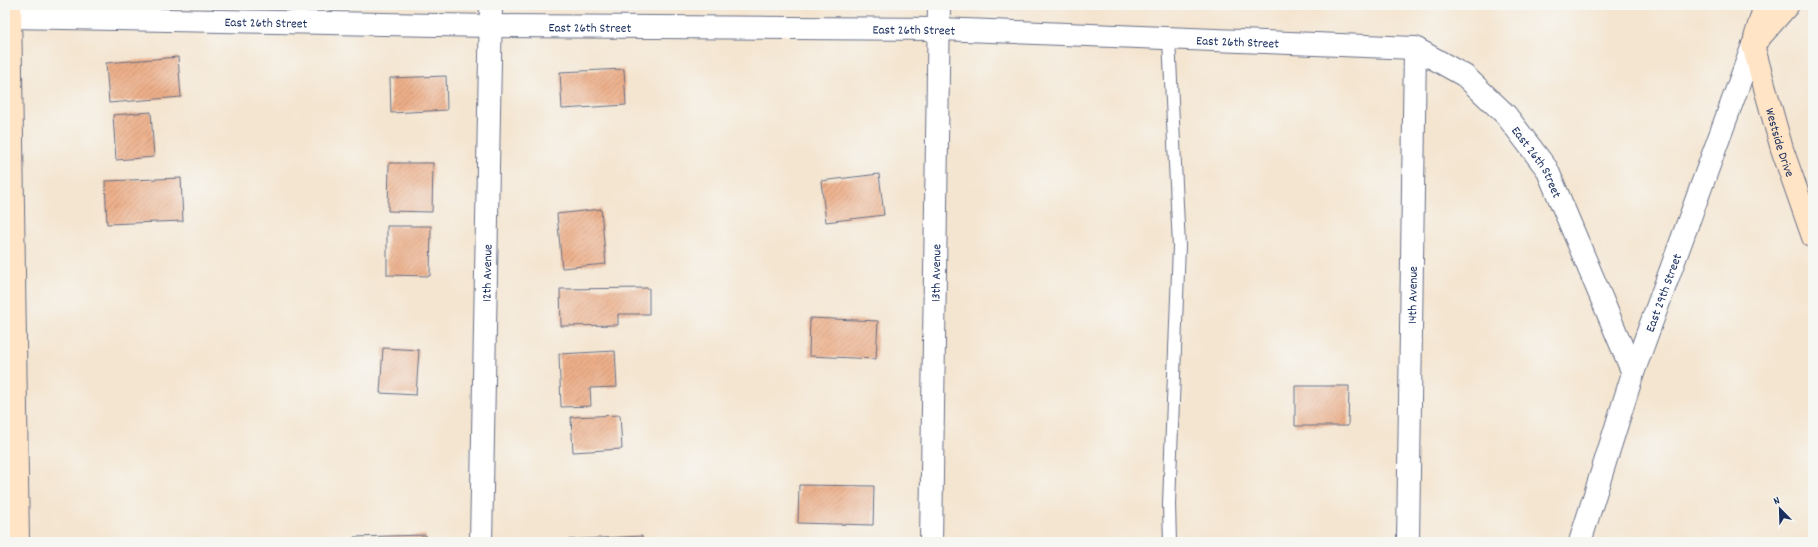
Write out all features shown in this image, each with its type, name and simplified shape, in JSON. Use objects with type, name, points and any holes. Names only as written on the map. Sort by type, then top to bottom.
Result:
[{"type":"street","name":"13th Avenue","points":[[931,542],[939,5]]},
{"type":"street","name":"East 29th Street","points":[[1580,542],[1633,373],[1753,45],[1765,5]]},
{"type":"street","name":"East 29th Street","points":[[1753,45],[1788,5]]},
{"type":"street","name":"East 26th Street","points":[[10,11],[491,16],[939,30],[1415,48],[1465,76],[1506,115],[1547,169],[1633,373]]},
{"type":"street","points":[[10,11],[18,542]]},
{"type":"street","name":"12th Avenue","points":[[481,542],[491,16]]},
{"type":"street","name":"Westside Drive","points":[[1753,45],[1782,149],[1813,237]]},
{"type":"street","name":"14th Avenue","points":[[1408,542],[1415,48]]},
{"type":"lane","points":[[1169,39],[1179,246],[1169,504],[1170,542]]},
{"type":"building","points":[[178,57],[181,97],[109,103],[106,63]]},
{"type":"building","points":[[624,69],[626,105],[562,109],[560,72]]},
{"type":"building","points":[[446,76],[447,110],[391,113],[390,78]]},
{"type":"building","points":[[151,112],[154,157],[116,160],[113,115]]},
{"type":"building","points":[[389,163],[433,163],[432,212],[388,211]]},
{"type":"building","points":[[879,174],[884,215],[826,222],[821,181]]},
{"type":"building","points":[[181,178],[183,221],[107,224],[105,181]]},
{"type":"building","points":[[601,209],[606,264],[562,268],[557,214]]},
{"type":"building","points":[[387,226],[431,226],[430,276],[387,275]]},
{"type":"building","points":[[649,288],[649,314],[618,314],[618,325],[561,326],[560,289]]},
{"type":"building","points":[[810,318],[878,321],[876,359],[809,356]]},
{"type":"building","points":[[383,348],[419,350],[416,395],[380,393]]},
{"type":"building","points":[[615,351],[617,387],[590,388],[591,406],[561,407],[559,354]]},
{"type":"building","points":[[1295,386],[1349,386],[1348,426],[1295,426]]},
{"type":"building","points":[[620,415],[622,449],[573,452],[571,417]]},
{"type":"building","points":[[799,485],[874,486],[873,525],[798,523]]},
{"type":"building","points":[[426,535],[426,542],[355,542],[354,537]]},
{"type":"building","points":[[642,536],[643,542],[560,542],[560,540]]}]
